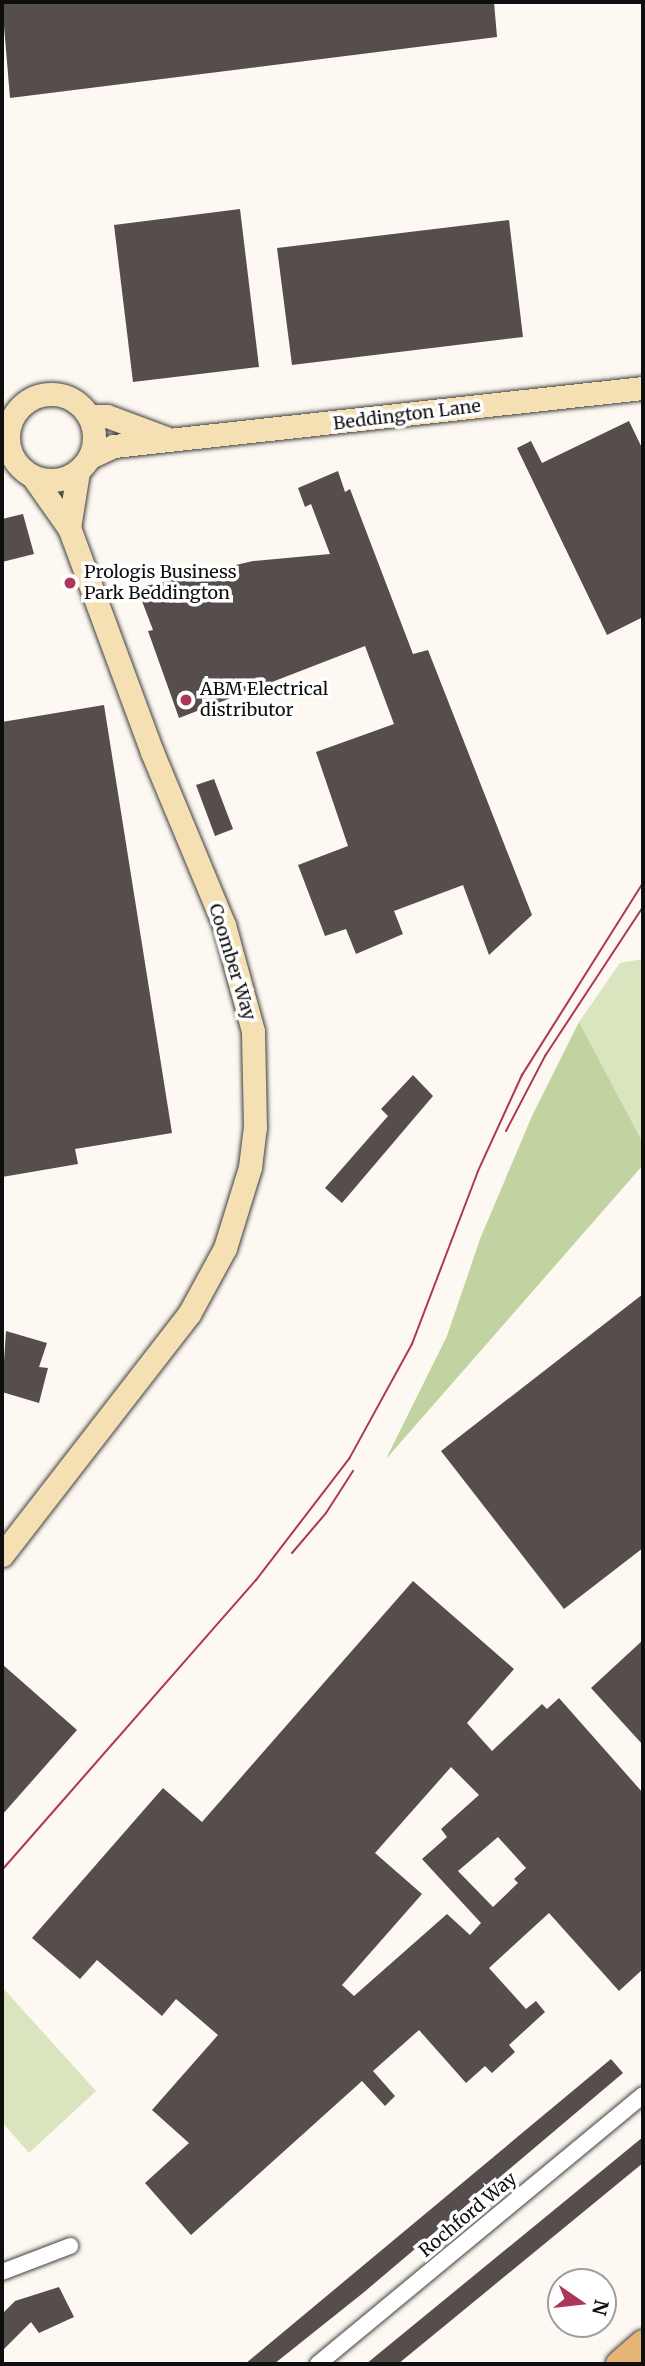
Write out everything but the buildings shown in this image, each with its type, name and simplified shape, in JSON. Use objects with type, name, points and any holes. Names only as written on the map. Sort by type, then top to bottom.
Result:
[{"type":"main road","points":[[619,2364],[643,2343]]},
{"type":"street","name":"Beddington Lane","points":[[170,439],[107,416],[89,416],[68,397],[35,397],[19,408],[5,433],[19,471],[53,481],[114,446],[643,388]]},
{"type":"street","points":[[69,528],[84,464],[96,435],[89,416]]},
{"type":"street","name":"Coomber Way","points":[[2,1555],[195,1304],[225,1248],[238,1211],[255,1128],[253,1031],[241,979],[69,528],[19,471]]},
{"type":"street","name":"Rochford Way","points":[[318,2364],[643,2095]]},
{"type":"street","points":[[2,2272],[70,2246]]},
{"type":"green space","points":[[643,959],[643,1143],[579,1022],[620,963]]},
{"type":"green space","points":[[579,1022],[643,1143],[643,1165],[386,1459],[447,1336],[480,1239],[532,1116]]},
{"type":"green space","points":[[2,1987],[96,2091],[29,2153],[2,2122]]},
{"type":"tram line","points":[[2,1870],[256,1580],[349,1459],[412,1344],[478,1171],[522,1075],[643,883]]},
{"type":"tram line","points":[[506,1131],[545,1056],[643,907]]},
{"type":"tram line","points":[[292,1553],[326,1513],[353,1471]]},
{"type":"place","name":"Prologis Business Park Beddington","points":[[70,583]]},
{"type":"place","name":"ABM Electrical distributor","points":[[186,700]]}]
